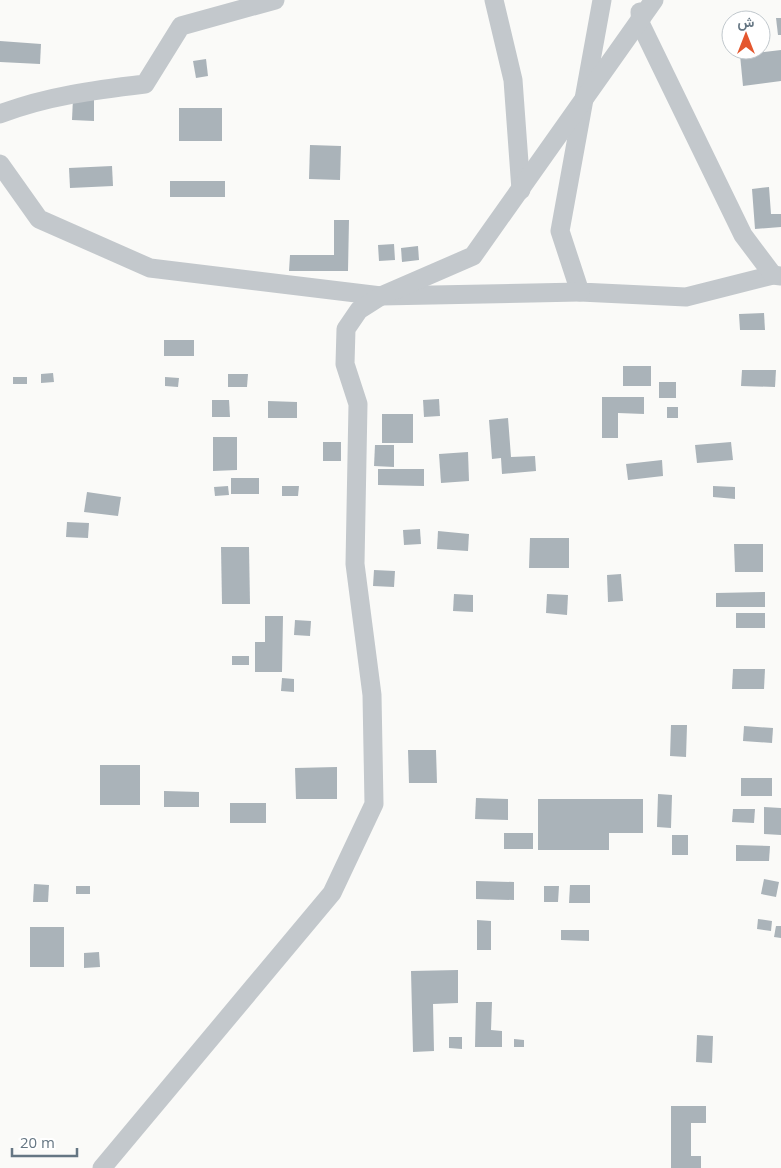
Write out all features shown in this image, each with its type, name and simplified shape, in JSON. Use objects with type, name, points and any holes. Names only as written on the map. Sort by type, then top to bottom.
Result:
[{"type":"street","points":[[0,114],[32,102],[93,90],[145,84],[181,26],[275,0]]},
{"type":"street","points":[[494,0],[513,80],[520,190]]},
{"type":"street","points":[[580,292],[560,231],[602,0]]},
{"type":"street","points":[[0,164],[39,219],[150,268],[381,296],[580,292],[686,297],[777,275],[744,235],[640,20],[639,0]]},
{"type":"street","points":[[102,1168],[332,893],[374,804],[372,696],[355,564],[358,404],[345,364],[346,329],[360,310],[381,296],[473,256],[654,0]]},
{"type":"building","points":[[776,18],[781,18],[781,35],[778,35]]},
{"type":"building","points":[[0,41],[41,44],[40,64],[0,62]]},
{"type":"building","points":[[781,50],[781,81],[743,86],[740,60],[771,60],[771,51]]},
{"type":"building","points":[[206,59],[208,76],[196,78],[193,61]]},
{"type":"building","points":[[73,98],[94,99],[94,121],[72,120]]},
{"type":"building","points":[[179,108],[222,108],[222,141],[179,141]]},
{"type":"building","points":[[310,145],[341,146],[340,180],[309,179]]},
{"type":"building","points":[[112,166],[113,186],[70,188],[69,168]]},
{"type":"building","points":[[170,181],[225,181],[225,197],[170,197]]},
{"type":"building","points":[[769,187],[771,214],[781,214],[781,227],[755,229],[752,189]]},
{"type":"building","points":[[334,220],[349,220],[348,271],[289,271],[290,255],[334,255]]},
{"type":"building","points":[[394,244],[395,260],[379,261],[378,245]]},
{"type":"building","points":[[418,246],[419,260],[402,262],[401,248]]},
{"type":"building","points":[[764,313],[765,330],[740,330],[739,314]]},
{"type":"building","points":[[164,340],[194,340],[194,356],[164,356]]},
{"type":"building","points":[[623,366],[651,366],[651,386],[623,386]]},
{"type":"building","points":[[742,370],[776,370],[775,387],[741,386]]},
{"type":"building","points":[[53,373],[54,382],[41,383],[41,374]]},
{"type":"building","points":[[228,374],[248,374],[247,387],[228,387]]},
{"type":"building","points":[[13,377],[27,377],[27,384],[13,384]]},
{"type":"building","points":[[165,377],[179,378],[178,387],[165,386]]},
{"type":"building","points":[[659,382],[676,382],[676,398],[659,398]]},
{"type":"building","points":[[602,397],[644,397],[644,414],[618,413],[618,438],[602,438]]},
{"type":"building","points":[[439,399],[440,416],[424,417],[423,400]]},
{"type":"building","points":[[212,400],[229,400],[230,417],[212,417]]},
{"type":"building","points":[[268,401],[297,402],[297,418],[268,418]]},
{"type":"building","points":[[667,407],[678,407],[678,418],[667,418]]},
{"type":"building","points":[[382,414],[413,414],[413,443],[382,443]]},
{"type":"building","points":[[508,418],[511,457],[535,456],[536,471],[502,474],[501,458],[492,459],[489,420]]},
{"type":"building","points":[[213,437],[237,437],[237,470],[213,471]]},
{"type":"building","points":[[323,442],[341,442],[341,461],[323,461]]},
{"type":"building","points":[[731,442],[733,460],[697,463],[695,445]]},
{"type":"building","points":[[375,445],[394,445],[394,467],[374,466]]},
{"type":"building","points":[[468,452],[469,481],[441,483],[439,454]]},
{"type":"building","points":[[662,460],[663,476],[628,480],[626,464]]},
{"type":"building","points":[[378,469],[424,469],[424,486],[378,485]]},
{"type":"building","points":[[231,478],[259,478],[259,494],[231,494]]},
{"type":"building","points":[[228,486],[229,495],[215,496],[214,487]]},
{"type":"building","points":[[282,486],[299,486],[298,496],[282,496]]},
{"type":"building","points":[[713,486],[735,487],[735,499],[713,497]]},
{"type":"building","points":[[87,492],[121,497],[118,516],[84,512]]},
{"type":"building","points":[[67,522],[89,523],[88,538],[66,537]]},
{"type":"building","points":[[420,529],[421,544],[404,545],[403,530]]},
{"type":"building","points":[[438,531],[469,534],[468,551],[437,549]]},
{"type":"building","points":[[530,538],[569,538],[569,568],[529,568]]},
{"type":"building","points":[[734,544],[763,544],[763,572],[735,572]]},
{"type":"building","points":[[221,547],[249,547],[250,604],[222,604]]},
{"type":"building","points":[[374,570],[395,571],[394,587],[373,586]]},
{"type":"building","points":[[621,574],[623,601],[608,602],[607,575]]},
{"type":"building","points":[[765,592],[765,607],[716,607],[716,593]]},
{"type":"building","points":[[454,594],[473,595],[473,612],[453,611]]},
{"type":"building","points":[[547,594],[568,595],[567,615],[546,613]]},
{"type":"building","points":[[736,613],[765,613],[765,628],[736,628]]},
{"type":"building","points":[[265,616],[283,616],[282,672],[255,672],[255,642],[265,642]]},
{"type":"building","points":[[295,620],[311,621],[310,636],[294,635]]},
{"type":"building","points":[[232,656],[249,656],[249,665],[232,665]]},
{"type":"building","points":[[733,669],[765,669],[764,689],[732,689]]},
{"type":"building","points":[[282,678],[294,679],[294,692],[281,691]]},
{"type":"building","points":[[671,725],[687,725],[686,757],[670,756]]},
{"type":"building","points":[[744,726],[773,728],[772,743],[743,741]]},
{"type":"building","points":[[408,750],[436,750],[437,783],[409,783]]},
{"type":"building","points":[[100,765],[140,765],[140,805],[100,805]]},
{"type":"building","points":[[337,767],[337,799],[296,799],[295,768]]},
{"type":"building","points":[[741,778],[772,778],[772,796],[741,796]]},
{"type":"building","points":[[164,791],[199,792],[199,807],[164,807]]},
{"type":"building","points":[[658,794],[672,795],[671,828],[657,827]]},
{"type":"building","points":[[476,798],[508,799],[508,820],[475,819]]},
{"type":"building","points":[[538,799],[643,799],[643,833],[609,833],[609,850],[538,850]]},
{"type":"building","points":[[230,803],[266,803],[266,823],[230,823]]},
{"type":"building","points":[[764,807],[781,808],[781,835],[764,834]]},
{"type":"building","points":[[733,809],[755,809],[754,823],[732,822]]},
{"type":"building","points":[[504,833],[533,833],[533,849],[504,849]]},
{"type":"building","points":[[672,835],[688,835],[688,855],[672,855]]},
{"type":"building","points":[[736,845],[770,846],[769,861],[736,861]]},
{"type":"building","points":[[764,879],[779,882],[776,897],[761,894]]},
{"type":"building","points":[[476,881],[514,882],[514,900],[476,899]]},
{"type":"building","points":[[34,884],[49,885],[48,902],[33,902]]},
{"type":"building","points":[[570,885],[590,885],[590,903],[569,903]]},
{"type":"building","points":[[76,886],[90,886],[90,894],[76,894]]},
{"type":"building","points":[[544,886],[559,886],[558,902],[544,902]]},
{"type":"building","points":[[758,919],[772,921],[771,931],[757,929]]},
{"type":"building","points":[[477,920],[491,921],[491,950],[477,950]]},
{"type":"building","points":[[776,926],[781,926],[781,938],[774,937]]},
{"type":"building","points":[[30,927],[64,927],[64,967],[30,967]]},
{"type":"building","points":[[561,930],[589,930],[589,941],[561,940]]},
{"type":"building","points":[[99,952],[100,967],[84,968],[84,953]]},
{"type":"building","points":[[458,970],[458,1003],[433,1004],[434,1051],[413,1052],[411,971]]},
{"type":"building","points":[[476,1002],[492,1002],[491,1030],[502,1031],[502,1047],[475,1047]]},
{"type":"building","points":[[697,1035],[713,1036],[712,1063],[696,1062]]},
{"type":"building","points":[[449,1037],[462,1037],[462,1049],[449,1048]]},
{"type":"building","points":[[514,1039],[524,1040],[524,1047],[514,1047]]},
{"type":"building","points":[[671,1106],[706,1106],[706,1123],[691,1123],[691,1156],[701,1156],[701,1168],[671,1168]]}]
